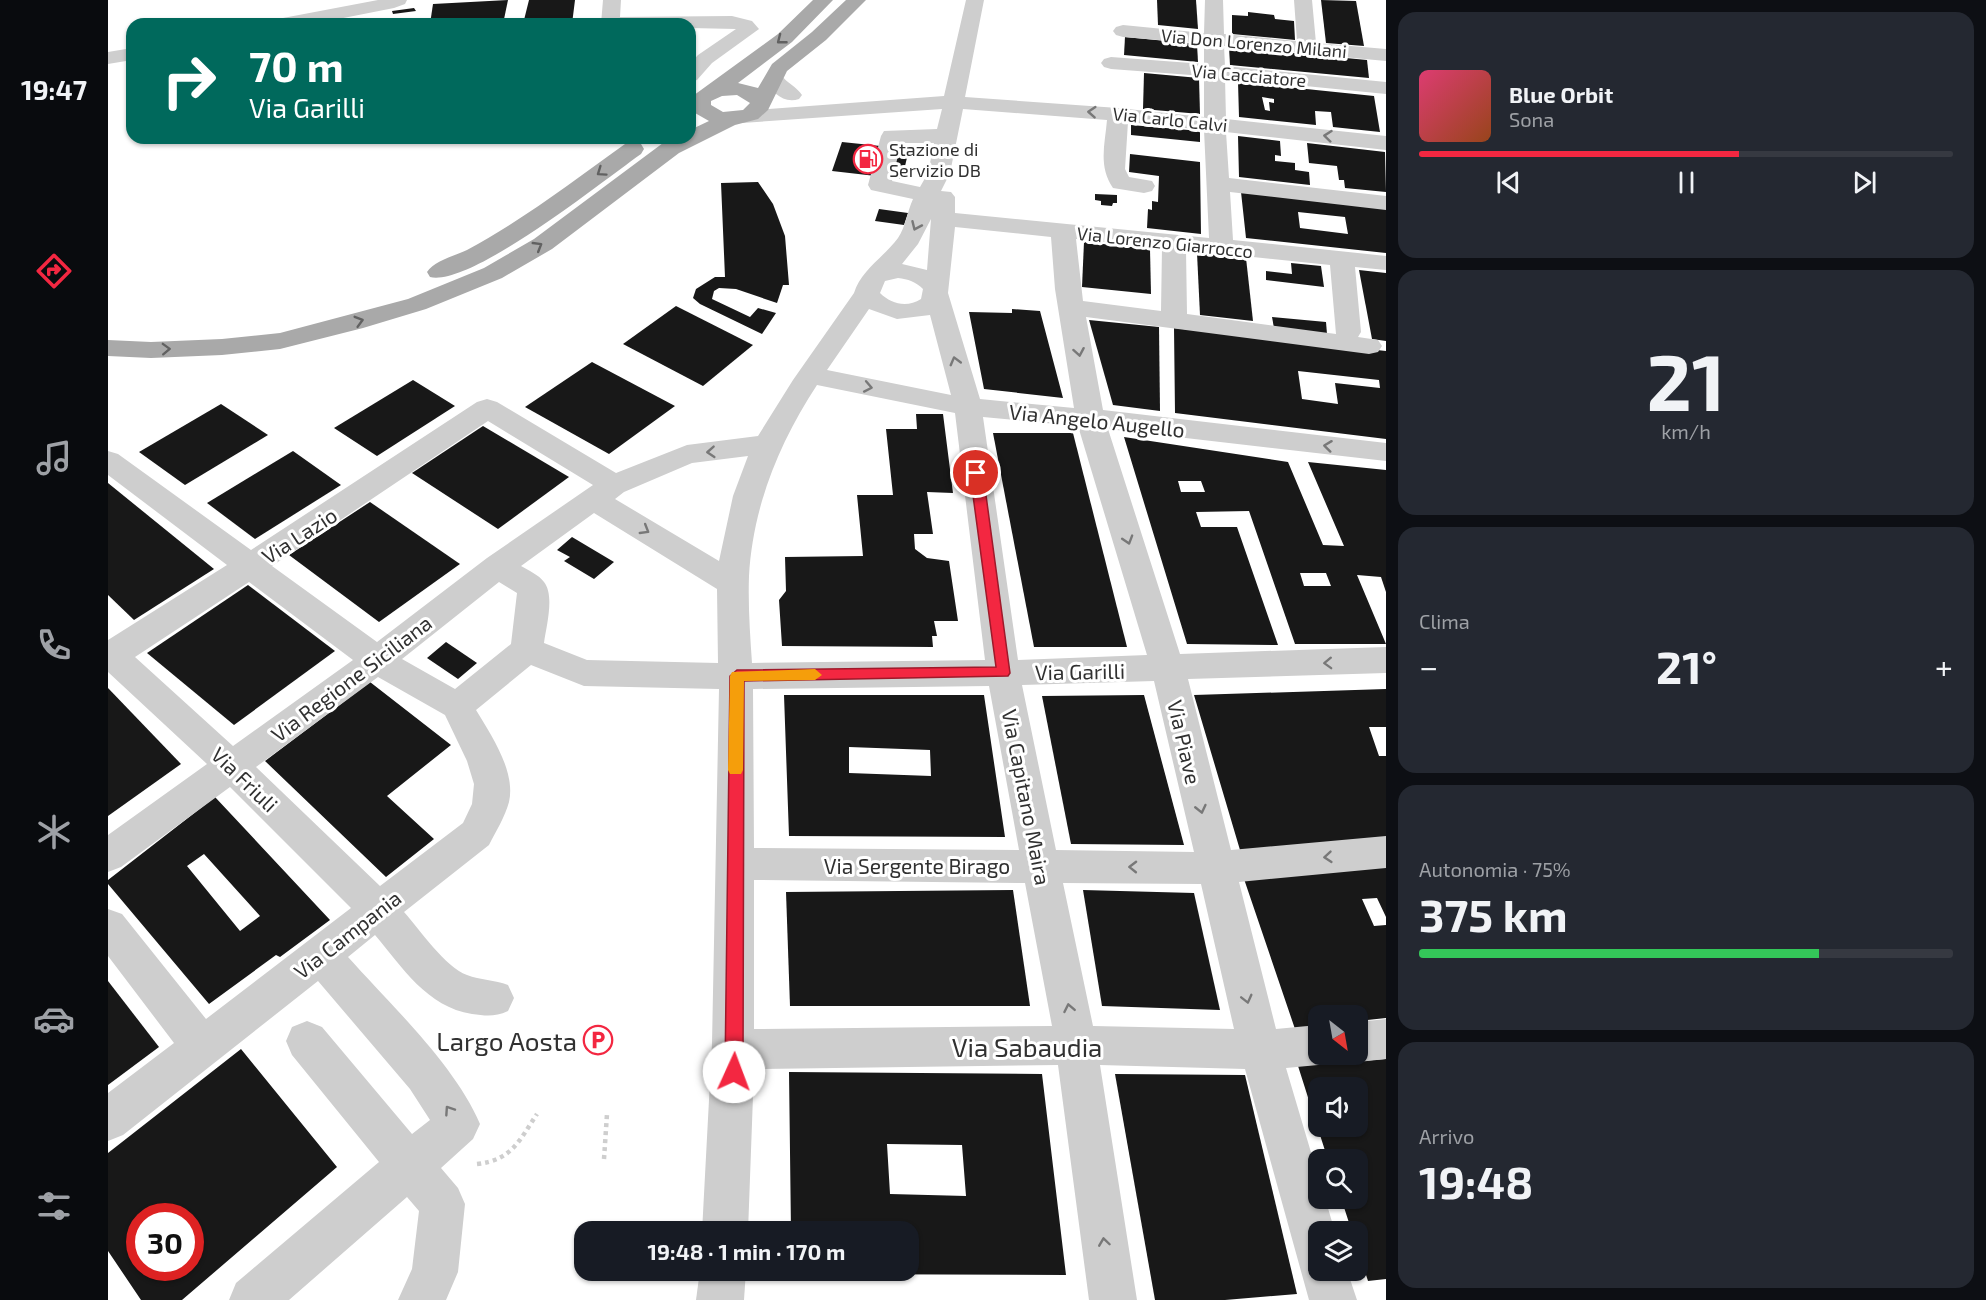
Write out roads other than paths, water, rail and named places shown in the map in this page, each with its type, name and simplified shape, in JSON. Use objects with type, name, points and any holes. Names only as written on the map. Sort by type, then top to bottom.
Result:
[{"type":"main road","points":[[730,122],[707,113],[700,105],[701,100],[785,38],[824,0]]},
{"type":"main road","points":[[696,137],[757,111],[762,91],[779,68],[819,36],[857,0]]},
{"type":"main road","points":[[701,100],[729,89],[762,91]]},
{"type":"main road","points":[[108,326],[183,329],[280,317],[339,306],[398,289],[462,263],[512,235],[641,144]]},
{"type":"main road","points":[[108,348],[151,350],[222,347],[280,341],[354,323],[417,304],[493,273],[543,244],[671,148],[680,144]]},
{"type":"street","points":[[314,18],[398,0]]},
{"type":"street","points":[[610,18],[612,0]]},
{"type":"street","points":[[726,1221],[735,1049],[737,676],[733,584],[751,484],[769,443],[811,375],[874,283],[906,244],[918,225],[927,195],[939,173],[975,0]]},
{"type":"street","points":[[1214,0],[1215,124],[1221,248]]},
{"type":"street","points":[[1303,0],[1307,48]]},
{"type":"street","points":[[696,22],[732,22],[745,25],[749,29],[705,59],[696,69]]},
{"type":"street","name":"Via Don Lorenzo Milani","points":[[1123,31],[1386,55]]},
{"type":"street","points":[[108,58],[126,55]]},
{"type":"street","name":"Via Cacciatore","points":[[1111,63],[1386,88]]},
{"type":"street","points":[[762,91],[843,102],[898,106]]},
{"type":"street","name":"Via Carlo Calvi","points":[[898,106],[953,102],[1118,114],[1386,143]]},
{"type":"street","points":[[730,122],[898,106]]},
{"type":"street","points":[[730,122],[820,113]]},
{"type":"street","points":[[1118,114],[1114,170],[1121,183],[1144,186]]},
{"type":"street","points":[[927,195],[879,185],[891,136],[947,136]]},
{"type":"street","points":[[874,283],[879,306],[891,310],[916,310],[933,302],[937,292],[944,219],[939,173]]},
{"type":"street","points":[[1218,184],[1386,203]]},
{"type":"street","name":"Via Lorenzo Giarrocco","points":[[944,219],[1386,263]]},
{"type":"street","name":"Via Piave","points":[[1063,231],[1071,307],[1090,418],[1168,669],[1260,1050],[1309,1221]]},
{"type":"street","points":[[1174,243],[1174,320]]},
{"type":"street","points":[[1071,307],[1359,339],[1342,259]]},
{"type":"street","points":[[874,283],[891,271],[916,273],[933,283],[937,292]]},
{"type":"street","name":"Via Capitano Maira","points":[[937,292],[968,407],[1004,673],[1076,1045],[1113,1300]]},
{"type":"street","points":[[835,340],[891,310]]},
{"type":"street","name":"Via Angelo Augello","points":[[811,375],[968,407],[1090,418],[1386,452]]},
{"type":"street","name":"Via Lazio","points":[[109,655],[251,566],[487,408],[605,492]]},
{"type":"street","name":"Via Regione Siciliana","points":[[108,856],[376,660],[498,566],[605,492],[687,454],[723,451],[769,443]]},
{"type":"street","points":[[108,461],[376,660],[457,706],[527,650],[533,601],[532,588],[498,566]]},
{"type":"street","points":[[605,492],[733,584]]},
{"type":"street","name":"Via Garilli","points":[[527,650],[584,673],[737,676],[1168,669],[1386,660]]},
{"type":"street","name":"Via Friuli","points":[[109,655],[232,766],[378,910],[434,975],[459,993],[494,998]]},
{"type":"street","name":"Via Campania","points":[[108,1120],[476,834],[487,814],[492,794],[490,775],[457,706]]},
{"type":"street","name":"Via Sergente Birago","points":[[735,864],[1215,868],[1386,852]]},
{"type":"street","points":[[108,926],[202,1047]]},
{"type":"street","points":[[253,1300],[458,1124],[425,1076],[321,954]]},
{"type":"street","points":[[1368,1041],[1386,1039]]},
{"type":"street","points":[[307,1041],[442,1204],[435,1272],[422,1300]]},
{"type":"street","name":"Via Sabaudia","points":[[735,1049],[1076,1045],[1260,1050],[1308,1046]]},
{"type":"street","points":[[720,1300],[722,1281]]},
{"type":"street","points":[[1327,1281],[1333,1300]]},
{"type":"place","name":"Stazione di Servizio DB","points":[[868,159]]},
{"type":"place","name":"Largo Aosta","points":[[598,1040]]}]
